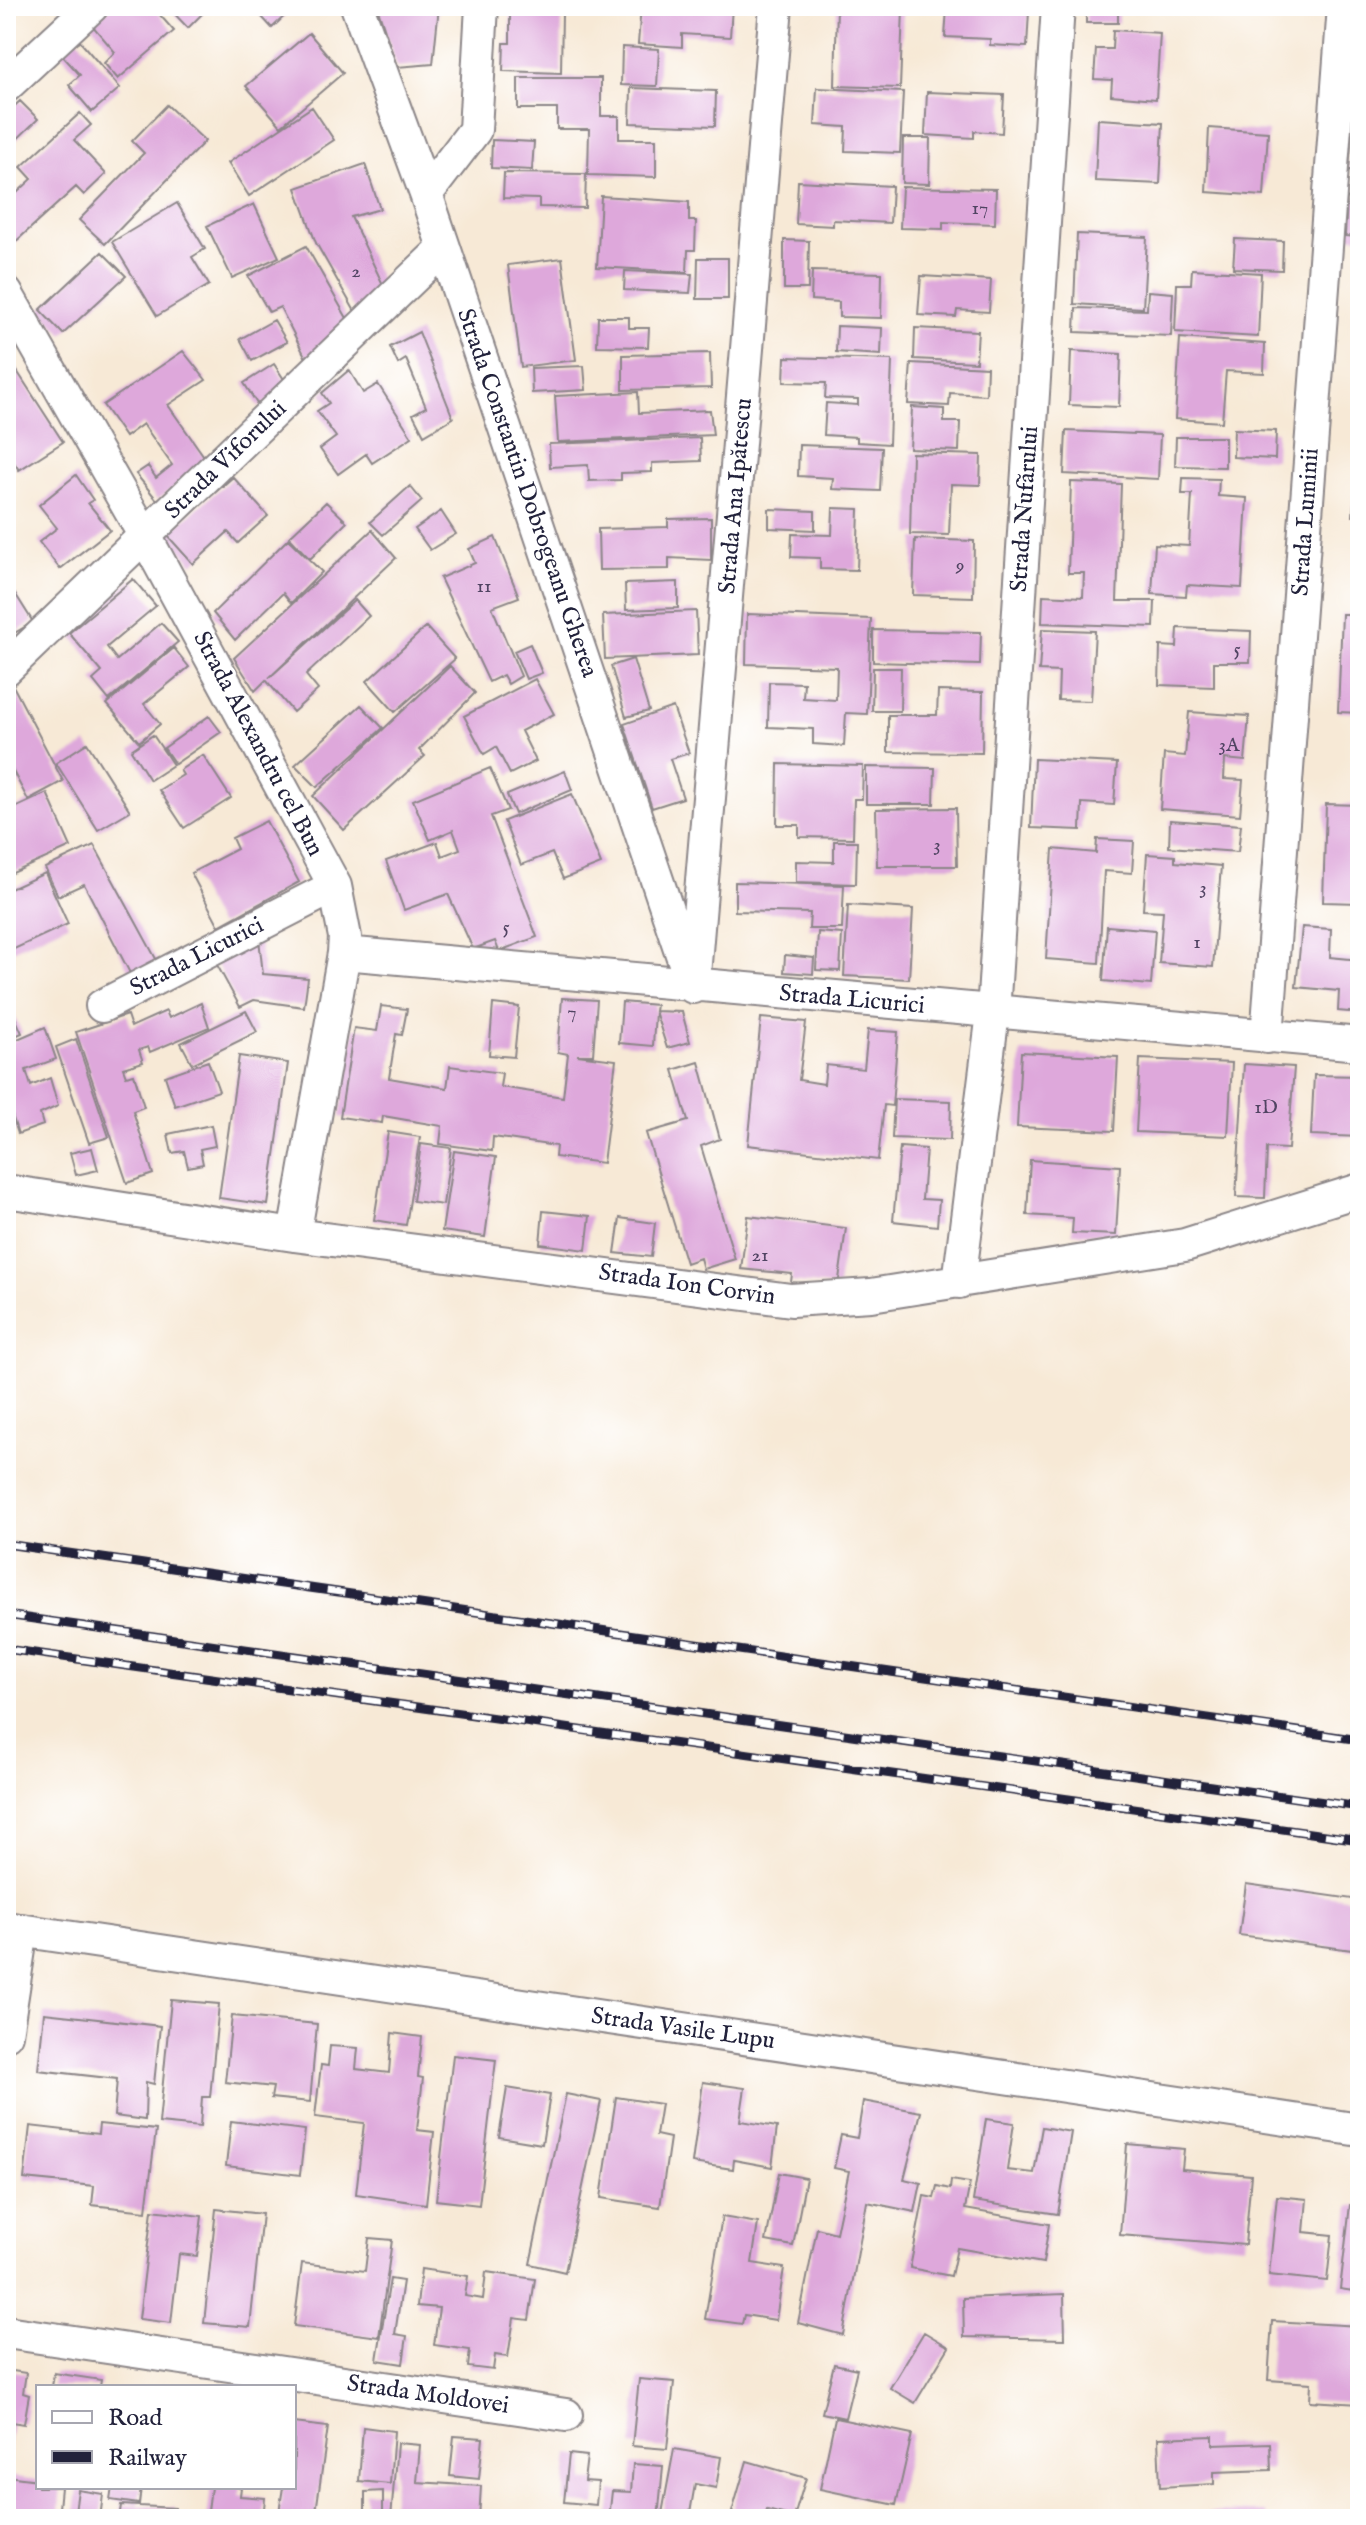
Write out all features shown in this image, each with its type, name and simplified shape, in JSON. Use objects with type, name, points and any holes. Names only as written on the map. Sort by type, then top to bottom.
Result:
[{"type":"street","points":[[6,86],[92,6]]},
{"type":"street","name":"Strada Constantin Dobrogeanu Gherea","points":[[357,6],[426,194],[693,987]]},
{"type":"street","points":[[426,194],[475,130],[482,6]]},
{"type":"street","name":"Strada Ana Ipătescu","points":[[693,987],[776,6]]},
{"type":"street","name":"Strada Nufărului","points":[[959,1282],[993,1013],[1058,6]]},
{"type":"street","name":"Strada Luminii","points":[[1267,1037],[1344,6]]},
{"type":"street","name":"Strada Viforului","points":[[6,669],[146,538],[444,248]]},
{"type":"street","name":"Strada Alexandru cel Bun","points":[[6,293],[146,538],[335,886],[345,937],[344,953],[294,1235]]},
{"type":"street","name":"Strada Licurici","points":[[102,1006],[335,886]]},
{"type":"street","name":"Strada Licurici","points":[[344,953],[693,987],[1360,1044]]},
{"type":"street","name":"Strada Ion Corvin","points":[[6,1191],[294,1235],[791,1300],[871,1295],[1185,1245],[1360,1190]]},
{"type":"street","points":[[6,2034],[14,1929]]},
{"type":"street","name":"Strada Vasile Lupu","points":[[14,1929],[1360,2130]]},
{"type":"street","name":"Strada Moldovei","points":[[6,2332],[566,2415]]},
{"type":"building","points":[[113,6],[138,6],[143,11],[152,6],[174,31],[118,79],[104,63],[115,52],[91,24]]},
{"type":"building","points":[[167,6],[210,6],[188,28]]},
{"type":"building","points":[[252,6],[295,6],[272,28]]},
{"type":"building","points":[[377,6],[439,6],[433,64],[397,67]]},
{"type":"building","points":[[641,6],[732,6],[730,37],[682,34],[682,47],[638,44]]},
{"type":"building","points":[[837,6],[903,9],[900,88],[835,86]]},
{"type":"building","points":[[1086,6],[1118,6],[1118,23],[1086,23]]},
{"type":"building","points":[[947,8],[1029,11],[1027,47],[990,45],[990,39],[945,37]]},
{"type":"building","points":[[510,12],[562,13],[561,73],[503,71],[504,43],[510,43]]},
{"type":"building","points":[[1113,30],[1160,33],[1156,99],[1111,95],[1112,80],[1094,79],[1096,49],[1112,49]]},
{"type":"building","points":[[309,33],[343,73],[281,126],[246,86]]},
{"type":"building","points":[[77,38],[120,88],[92,112],[69,85],[80,75],[60,53]]},
{"type":"building","points":[[622,47],[659,49],[657,86],[621,85]]},
{"type":"building","points":[[518,78],[601,78],[601,116],[619,116],[619,139],[656,139],[656,177],[588,175],[589,129],[557,129],[557,109],[518,109]]},
{"type":"building","points":[[631,88],[716,91],[715,126],[630,123]]},
{"type":"building","points":[[817,88],[903,92],[900,153],[845,151],[846,127],[815,125]]},
{"type":"building","points":[[927,92],[1004,95],[1002,133],[974,131],[974,138],[925,135]]},
{"type":"building","points":[[20,101],[38,119],[6,150],[6,114]]},
{"type":"building","points":[[167,105],[205,141],[105,244],[79,220],[144,153],[132,141]]},
{"type":"building","points":[[312,107],[334,140],[249,196],[228,163]]},
{"type":"building","points":[[80,113],[91,125],[74,140],[106,174],[84,195],[76,187],[13,244],[6,237],[6,203],[32,179],[21,167]]},
{"type":"building","points":[[1098,119],[1163,123],[1160,184],[1095,181]]},
{"type":"building","points":[[1209,128],[1268,132],[1264,196],[1206,192]]},
{"type":"building","points":[[1352,133],[1360,133],[1360,170],[1349,170]]},
{"type":"building","points":[[903,138],[930,138],[929,184],[902,183]]},
{"type":"building","points":[[492,140],[534,142],[532,170],[491,168]]},
{"type":"building","points":[[365,164],[380,209],[351,217],[386,291],[357,315],[316,243],[296,188]]},
{"type":"building","points":[[504,173],[586,174],[585,208],[539,207],[539,199],[503,198]]},
{"type":"building","points":[[798,181],[892,186],[890,223],[833,220],[833,226],[796,224]]},
{"type":"building","points":[[902,187],[996,189],[995,224],[943,222],[943,229],[900,228]]},
{"type":"building","points":[[601,196],[689,202],[689,221],[696,221],[695,250],[688,250],[687,272],[597,267]]},
{"type":"building","points":[[1347,198],[1360,199],[1360,237],[1345,236]]},
{"type":"building","points":[[177,203],[205,249],[192,257],[209,285],[157,316],[112,242]]},
{"type":"building","points":[[254,204],[279,257],[232,278],[207,226]]},
{"type":"building","points":[[1077,234],[1147,237],[1143,308],[1074,304]]},
{"type":"building","points":[[1235,239],[1283,241],[1282,270],[1233,268]]},
{"type":"building","points":[[784,240],[809,241],[808,289],[784,289]]},
{"type":"building","points":[[306,246],[352,327],[306,358],[280,307],[269,312],[248,276]]},
{"type":"building","points":[[102,252],[126,276],[63,334],[40,310]]},
{"type":"building","points":[[562,258],[576,360],[521,367],[508,265]]},
{"type":"building","points":[[698,258],[728,258],[728,299],[697,299]]},
{"type":"building","points":[[1192,269],[1261,273],[1258,337],[1175,332],[1177,284],[1191,284]]},
{"type":"building","points":[[625,271],[692,274],[690,293],[624,290]]},
{"type":"building","points":[[812,271],[882,273],[881,318],[839,317],[839,302],[811,300]]},
{"type":"building","points":[[921,276],[991,280],[989,312],[957,310],[956,317],[918,315]]},
{"type":"building","points":[[1148,291],[1173,293],[1171,336],[1075,332],[1076,308],[1147,310]]},
{"type":"building","points":[[598,317],[629,317],[629,328],[649,328],[648,347],[597,346]]},
{"type":"building","points":[[274,320],[287,342],[252,361],[240,339]]},
{"type":"building","points":[[837,326],[882,328],[881,355],[836,352]]},
{"type":"building","points":[[915,328],[978,331],[976,362],[914,359]]},
{"type":"building","points":[[419,332],[453,418],[424,435],[413,414],[426,407],[406,359],[398,364],[390,347]]},
{"type":"building","points":[[1180,338],[1265,344],[1264,373],[1226,371],[1222,422],[1175,419]]},
{"type":"building","points":[[183,351],[206,380],[168,405],[208,462],[157,500],[136,474],[148,466],[156,478],[172,465],[143,424],[125,437],[103,405]]},
{"type":"building","points":[[1071,351],[1121,354],[1119,407],[1069,405]]},
{"type":"building","points":[[710,353],[711,388],[623,390],[623,355]]},
{"type":"building","points":[[6,354],[63,442],[19,470],[6,450]]},
{"type":"building","points":[[785,357],[892,360],[889,444],[857,442],[857,437],[824,435],[826,403],[858,405],[858,399],[825,398],[826,383],[784,382]]},
{"type":"building","points":[[911,363],[987,367],[986,395],[950,393],[949,406],[908,404]]},
{"type":"building","points":[[274,364],[289,387],[259,407],[244,383]]},
{"type":"building","points":[[584,366],[586,390],[532,393],[531,368]]},
{"type":"building","points":[[349,370],[363,393],[378,384],[412,437],[372,463],[366,454],[338,474],[320,449],[336,437],[317,411],[329,403],[322,393]]},
{"type":"building","points":[[638,392],[639,413],[710,410],[713,435],[558,442],[555,396]]},
{"type":"building","points":[[912,407],[944,409],[944,422],[960,422],[959,451],[910,449]]},
{"type":"building","points":[[1234,429],[1276,431],[1275,459],[1233,457]]},
{"type":"building","points":[[1066,431],[1160,435],[1158,479],[1064,474]]},
{"type":"building","points":[[1176,437],[1225,437],[1225,467],[1175,466]]},
{"type":"building","points":[[700,438],[701,461],[652,463],[652,472],[621,473],[621,480],[589,481],[588,465],[550,467],[549,444]]},
{"type":"building","points":[[1358,444],[1360,516],[1353,516]]},
{"type":"building","points":[[799,445],[882,448],[880,491],[832,489],[833,478],[798,476]]},
{"type":"building","points":[[912,453],[981,455],[980,485],[951,484],[949,535],[910,534]]},
{"type":"building","points":[[76,475],[93,500],[88,503],[110,530],[60,569],[39,542],[57,528],[39,505]]},
{"type":"building","points":[[233,477],[268,516],[238,543],[228,532],[193,564],[167,535]]},
{"type":"building","points":[[1183,478],[1219,479],[1218,496],[1247,498],[1242,588],[1187,585],[1186,596],[1152,594],[1155,544],[1189,546],[1192,494],[1182,494]]},
{"type":"building","points":[[1071,482],[1121,484],[1117,601],[1155,601],[1154,627],[1042,623],[1043,595],[1083,597],[1084,573],[1068,573]]},
{"type":"building","points":[[410,486],[422,501],[383,535],[370,522]]},
{"type":"building","points":[[326,502],[347,522],[310,559],[289,537]]},
{"type":"building","points":[[833,508],[859,509],[857,570],[820,569],[820,558],[791,557],[792,534],[832,535]]},
{"type":"building","points":[[769,509],[815,511],[815,530],[769,528]]},
{"type":"building","points":[[441,511],[456,534],[430,550],[415,529]]},
{"type":"building","points":[[711,518],[711,560],[669,558],[669,569],[599,570],[598,529],[668,527],[668,519]]},
{"type":"building","points":[[372,530],[396,558],[269,678],[355,600],[369,616],[306,675],[318,690],[293,712],[266,680],[255,691],[234,658]]},
{"type":"building","points":[[495,537],[519,597],[492,607],[521,676],[508,684],[503,675],[489,682],[440,578],[475,563],[469,549]]},
{"type":"building","points":[[288,539],[322,572],[291,603],[283,593],[235,640],[213,613]]},
{"type":"building","points":[[915,539],[974,541],[973,597],[913,595]]},
{"type":"building","points":[[6,579],[33,622],[6,638]]},
{"type":"building","points":[[133,579],[156,606],[107,647],[117,660],[161,623],[178,642],[109,700],[93,680],[102,672],[69,633]]},
{"type":"building","points":[[678,582],[678,608],[626,610],[625,584]]},
{"type":"building","points":[[696,611],[698,655],[605,659],[603,615]]},
{"type":"building","points":[[747,614],[871,619],[867,714],[846,713],[844,746],[813,744],[813,729],[768,727],[769,682],[804,683],[803,698],[836,700],[837,667],[746,664]]},
{"type":"building","points":[[1342,614],[1360,614],[1360,713],[1338,712]]},
{"type":"building","points":[[426,627],[455,659],[395,712],[367,681]]},
{"type":"building","points":[[1178,628],[1251,631],[1250,662],[1214,662],[1214,687],[1159,685],[1160,646],[1177,647]]},
{"type":"building","points":[[1042,629],[1095,631],[1091,701],[1058,700],[1059,672],[1039,671]]},
{"type":"building","points":[[873,630],[981,632],[980,665],[873,662]]},
{"type":"building","points":[[530,644],[542,673],[526,679],[514,651]]},
{"type":"building","points":[[174,648],[189,667],[144,704],[160,724],[139,742],[107,704]]},
{"type":"building","points":[[633,659],[649,711],[626,717],[611,666]]},
{"type":"building","points":[[450,666],[475,693],[419,750],[425,756],[344,830],[313,796]]},
{"type":"building","points":[[873,668],[901,668],[900,711],[872,711]]},
{"type":"building","points":[[535,679],[554,714],[521,731],[536,761],[510,774],[496,747],[484,754],[464,716]]},
{"type":"building","points":[[11,682],[63,781],[28,800],[6,758],[6,688]]},
{"type":"building","points":[[938,691],[983,692],[982,753],[888,752],[888,715],[937,715]]},
{"type":"building","points":[[361,705],[383,728],[317,787],[295,765]]},
{"type":"building","points":[[673,707],[689,753],[670,759],[683,798],[652,808],[624,724]]},
{"type":"building","points":[[1189,712],[1249,716],[1245,761],[1225,759],[1224,779],[1243,780],[1240,815],[1160,809],[1164,754],[1185,756]]},
{"type":"building","points":[[209,716],[221,732],[175,764],[164,748]]},
{"type":"building","points":[[153,735],[173,765],[150,780],[131,750]]},
{"type":"building","points":[[87,743],[130,811],[98,830],[56,763]]},
{"type":"building","points":[[203,755],[231,798],[184,828],[159,790],[183,775],[180,770]]},
{"type":"building","points":[[1034,759],[1117,763],[1114,805],[1082,803],[1081,830],[1031,828]]},
{"type":"building","points":[[778,764],[863,766],[862,799],[854,799],[853,838],[799,837],[799,825],[777,825]]},
{"type":"building","points":[[866,767],[935,768],[934,804],[866,804]]},
{"type":"building","points":[[490,768],[508,810],[491,816],[537,937],[499,951],[495,941],[473,949],[448,894],[404,910],[386,861],[437,842],[442,856],[460,849],[453,830],[430,840],[413,800]]},
{"type":"building","points":[[565,771],[572,790],[515,814],[507,795]]},
{"type":"building","points":[[47,793],[71,847],[6,876],[6,812]]},
{"type":"building","points":[[572,794],[601,864],[563,879],[552,853],[521,865],[504,821]]},
{"type":"building","points":[[1326,804],[1360,805],[1360,903],[1323,902]]},
{"type":"building","points":[[956,808],[957,866],[877,866],[876,809]]},
{"type":"building","points":[[1170,820],[1241,825],[1238,852],[1169,847]]},
{"type":"building","points":[[266,821],[299,882],[219,926],[191,873],[237,849],[232,838]]},
{"type":"building","points":[[1097,839],[1134,841],[1132,873],[1104,871],[1099,963],[1046,959],[1053,849],[1096,853]]},
{"type":"building","points":[[834,841],[857,841],[856,884],[796,882],[796,861],[834,862]]},
{"type":"building","points":[[94,845],[161,968],[134,981],[84,884],[58,896],[45,868]]},
{"type":"building","points":[[1147,854],[1175,856],[1175,862],[1221,866],[1213,967],[1159,963],[1163,911],[1143,910]]},
{"type":"building","points":[[45,873],[68,924],[12,950],[6,935],[6,891]]},
{"type":"building","points":[[735,882],[844,885],[842,929],[809,929],[810,913],[735,911]]},
{"type":"building","points":[[848,905],[913,909],[909,979],[844,976]]},
{"type":"building","points":[[1107,926],[1155,930],[1151,985],[1103,981]]},
{"type":"building","points":[[1302,927],[1331,929],[1330,957],[1360,960],[1360,1013],[1338,1011],[1339,991],[1296,987]]},
{"type":"building","points":[[818,932],[842,934],[840,971],[816,970]]},
{"type":"building","points":[[259,939],[263,974],[308,978],[304,1007],[254,1000],[240,1007],[216,963]]},
{"type":"building","points":[[785,955],[814,958],[813,974],[784,972]]},
{"type":"building","points":[[6,997],[22,1033],[6,1040]]},
{"type":"building","points":[[562,998],[597,1000],[593,1055],[577,1055],[616,1060],[603,1163],[555,1157],[556,1146],[493,1137],[492,1151],[440,1144],[442,1126],[383,1116],[382,1123],[340,1117],[354,1028],[377,1031],[381,1006],[407,1009],[402,1035],[396,1034],[389,1078],[447,1088],[450,1066],[502,1073],[500,1087],[563,1097],[568,1054],[558,1052]]},
{"type":"building","points":[[622,1002],[656,1005],[653,1046],[619,1043]]},
{"type":"building","points":[[201,1003],[209,1027],[150,1052],[148,1047],[139,1050],[143,1062],[123,1068],[126,1076],[134,1074],[144,1107],[133,1111],[153,1174],[127,1183],[76,1032],[127,1015],[131,1027],[166,1011],[169,1018]]},
{"type":"building","points":[[493,1004],[519,1007],[514,1057],[489,1055]]},
{"type":"building","points":[[246,1011],[257,1032],[192,1064],[181,1043]]},
{"type":"building","points":[[655,1011],[682,1012],[690,1042],[667,1048]]},
{"type":"building","points":[[761,1018],[806,1022],[799,1080],[824,1084],[826,1065],[864,1069],[868,1030],[898,1032],[892,1106],[884,1105],[878,1160],[748,1145]]},
{"type":"building","points":[[45,1027],[56,1059],[26,1070],[31,1086],[50,1078],[58,1106],[40,1114],[43,1125],[18,1134],[6,1096],[6,1044]]},
{"type":"building","points":[[76,1039],[109,1137],[89,1143],[56,1047]]},
{"type":"building","points":[[1021,1052],[1118,1057],[1114,1131],[1017,1127]]},
{"type":"building","points":[[239,1056],[288,1063],[268,1205],[219,1198]]},
{"type":"building","points":[[1140,1059],[1232,1063],[1228,1136],[1136,1132]]},
{"type":"building","points":[[208,1061],[219,1091],[175,1106],[165,1076]]},
{"type":"building","points":[[699,1062],[720,1139],[701,1146],[735,1259],[703,1269],[700,1258],[686,1263],[646,1133],[688,1121],[673,1070]]},
{"type":"building","points":[[1244,1064],[1294,1067],[1288,1149],[1267,1148],[1265,1198],[1236,1197]]},
{"type":"building","points":[[1314,1075],[1360,1076],[1360,1137],[1311,1135]]},
{"type":"building","points":[[894,1099],[951,1101],[950,1140],[892,1138]]},
{"type":"building","points":[[211,1125],[215,1146],[200,1149],[203,1164],[188,1167],[184,1151],[172,1153],[168,1134]]},
{"type":"building","points":[[388,1132],[420,1137],[406,1225],[374,1220]]},
{"type":"building","points":[[421,1144],[451,1148],[443,1205],[413,1201]]},
{"type":"building","points":[[900,1147],[926,1149],[922,1199],[939,1200],[937,1226],[893,1221]]},
{"type":"building","points":[[92,1148],[98,1170],[76,1175],[70,1153]]},
{"type":"building","points":[[454,1151],[496,1157],[485,1237],[442,1231]]},
{"type":"building","points":[[1030,1160],[1120,1166],[1116,1235],[1072,1233],[1073,1218],[1027,1215]]},
{"type":"building","points":[[543,1211],[590,1216],[586,1250],[540,1244]]},
{"type":"building","points":[[748,1216],[846,1228],[838,1287],[791,1282],[792,1274],[741,1269]]},
{"type":"building","points":[[620,1218],[655,1223],[651,1257],[615,1253]]},
{"type":"building","points":[[1246,1884],[1360,1900],[1360,1951],[1239,1935]]},
{"type":"building","points":[[171,2000],[219,2004],[210,2097],[202,2097],[200,2127],[159,2123]]},
{"type":"building","points":[[44,2013],[160,2026],[154,2084],[146,2082],[145,2120],[114,2116],[117,2079],[38,2070]]},
{"type":"building","points":[[232,2016],[317,2024],[310,2102],[271,2098],[273,2087],[225,2082]]},
{"type":"building","points":[[392,2033],[422,2037],[418,2077],[423,2078],[417,2130],[434,2132],[426,2204],[356,2194],[364,2123],[315,2117],[321,2065],[328,2066],[330,2046],[358,2048],[356,2069],[389,2073]]},
{"type":"building","points":[[453,2055],[496,2060],[479,2205],[436,2200]]},
{"type":"building","points":[[703,2082],[745,2088],[740,2121],[777,2127],[772,2167],[734,2160],[733,2169],[692,2163]]},
{"type":"building","points":[[507,2088],[550,2095],[542,2144],[499,2137]]},
{"type":"building","points":[[566,2094],[601,2101],[565,2272],[530,2264]]},
{"type":"building","points":[[616,2097],[661,2104],[656,2135],[670,2138],[660,2207],[601,2198]]},
{"type":"building","points":[[863,2101],[921,2112],[904,2179],[921,2183],[915,2212],[867,2202],[843,2335],[798,2323],[817,2228],[836,2233],[849,2171],[834,2168],[841,2135],[857,2138]]},
{"type":"building","points":[[986,2119],[1014,2123],[1007,2170],[1034,2173],[1042,2127],[1071,2132],[1058,2214],[973,2201]]},
{"type":"building","points":[[231,2121],[305,2130],[300,2175],[226,2166]]},
{"type":"building","points":[[99,2124],[156,2130],[146,2211],[92,2205],[94,2186],[24,2179],[30,2126],[98,2134]]},
{"type":"building","points":[[1127,2144],[1184,2149],[1182,2169],[1251,2175],[1245,2245],[1120,2235]]},
{"type":"building","points":[[779,2173],[806,2178],[793,2246],[766,2241]]},
{"type":"building","points":[[951,2180],[970,2183],[965,2209],[1049,2224],[1043,2263],[957,2248],[951,2276],[910,2268],[924,2196],[934,2198],[937,2186],[950,2189]]},
{"type":"building","points":[[1277,2196],[1307,2199],[1304,2232],[1332,2235],[1327,2281],[1269,2275]]},
{"type":"building","points":[[1350,2205],[1360,2206],[1360,2292],[1340,2289]]},
{"type":"building","points":[[216,2209],[262,2214],[250,2327],[204,2323]]},
{"type":"building","points":[[152,2210],[202,2216],[197,2256],[179,2254],[171,2323],[139,2319]]},
{"type":"building","points":[[722,2217],[758,2223],[752,2263],[784,2268],[776,2320],[744,2315],[742,2324],[705,2319]]},
{"type":"building","points":[[369,2238],[392,2240],[379,2337],[294,2326],[302,2263],[365,2271]]},
{"type":"building","points":[[421,2269],[468,2276],[465,2296],[483,2299],[486,2272],[535,2279],[529,2320],[514,2318],[508,2357],[495,2355],[493,2370],[468,2367],[470,2350],[434,2345],[439,2308],[417,2306]]},
{"type":"building","points":[[390,2279],[403,2281],[395,2334],[407,2336],[403,2364],[377,2360]]},
{"type":"building","points":[[1064,2294],[1065,2339],[964,2337],[963,2298]]},
{"type":"building","points":[[1272,2321],[1360,2326],[1360,2404],[1310,2401],[1311,2383],[1268,2380]]},
{"type":"building","points":[[924,2332],[949,2347],[915,2403],[890,2388]]},
{"type":"building","points":[[834,2364],[857,2369],[845,2418],[822,2413]]},
{"type":"building","points":[[6,2370],[26,2373],[23,2393],[29,2395],[24,2424],[12,2422],[8,2449]]},
{"type":"building","points":[[54,2373],[101,2380],[100,2385],[52,2385]]},
{"type":"building","points":[[639,2379],[674,2382],[667,2449],[632,2446]]},
{"type":"building","points":[[835,2418],[912,2434],[896,2505],[820,2489]]},
{"type":"building","points":[[296,2423],[328,2427],[315,2519],[278,2519],[283,2489],[296,2489]]},
{"type":"building","points":[[363,2427],[394,2431],[390,2484],[359,2481]]},
{"type":"building","points":[[454,2436],[483,2438],[479,2479],[450,2476]]},
{"type":"building","points":[[1213,2436],[1213,2445],[1270,2443],[1271,2470],[1214,2472],[1214,2484],[1160,2487],[1158,2438]]},
{"type":"building","points":[[397,2443],[420,2445],[417,2482],[481,2486],[479,2519],[391,2519]]},
{"type":"building","points":[[674,2449],[721,2457],[716,2488],[695,2484],[689,2519],[661,2519]]},
{"type":"building","points":[[569,2454],[587,2456],[584,2481],[598,2482],[596,2505],[564,2502]]},
{"type":"building","points":[[747,2461],[806,2478],[794,2517],[767,2510],[764,2519],[730,2519]]},
{"type":"building","points":[[633,2464],[663,2466],[658,2519],[609,2519],[612,2491],[631,2492]]},
{"type":"building","points":[[6,2476],[36,2480],[36,2489],[61,2489],[58,2519],[6,2514]]},
{"type":"building","points":[[112,2489],[141,2489],[139,2504],[110,2500]]},
{"type":"building","points":[[211,2489],[241,2489],[240,2496],[265,2498],[263,2519],[207,2519]]},
{"type":"building","points":[[78,2490],[103,2494],[100,2519],[74,2519]]},
{"type":"building","points":[[383,2491],[383,2519],[365,2519],[365,2492]]},
{"type":"building","points":[[121,2505],[175,2508],[175,2519],[119,2519]]},
{"type":"building","points":[[1266,2512],[1267,2519],[1202,2519],[1202,2513]]},
{"type":"building","points":[[361,2515],[361,2519],[323,2519],[323,2516]]},
{"type":"railway","points":[[6,1544],[1360,1740]]},
{"type":"railway","points":[[6,1615],[1360,1807]]},
{"type":"railway","points":[[6,1649],[1360,1840]]}]
